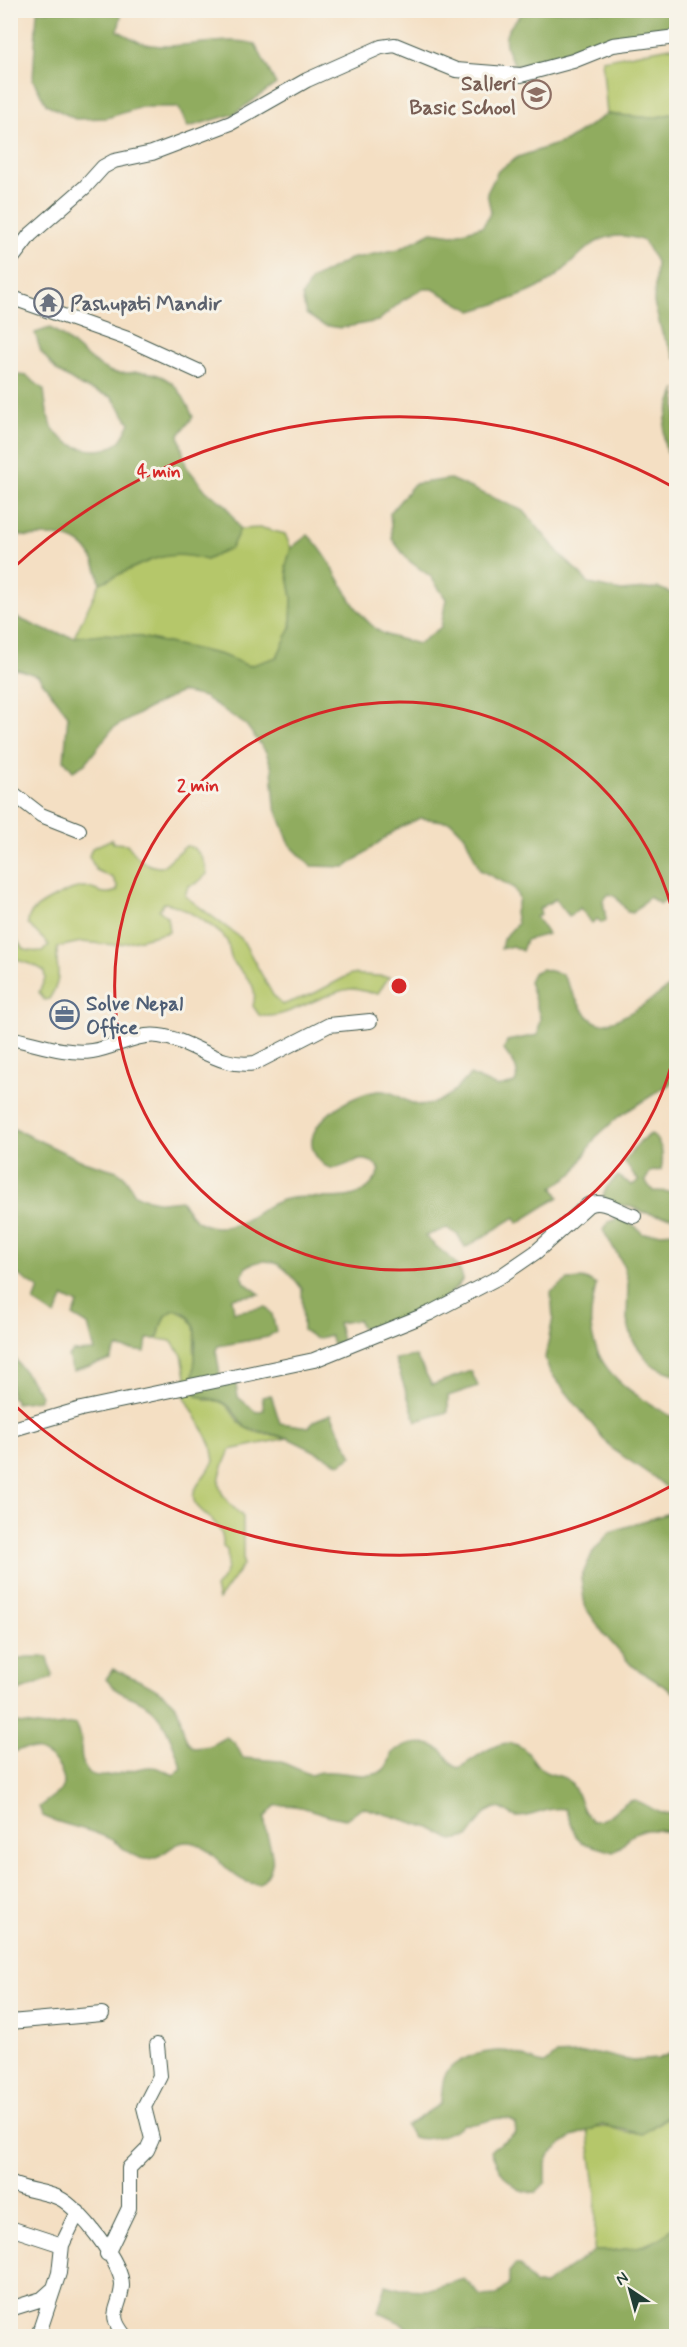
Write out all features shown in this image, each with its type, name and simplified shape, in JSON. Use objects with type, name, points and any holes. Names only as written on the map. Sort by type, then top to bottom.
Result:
[{"type":"street","points":[[10,261],[30,235],[108,164],[152,153],[231,123],[307,80],[381,47],[395,45],[456,70],[521,75],[573,61],[613,45],[676,37]]},
{"type":"street","points":[[10,297],[128,339],[198,371]]},
{"type":"street","points":[[10,791],[42,815],[79,830]]},
{"type":"street","points":[[10,1038],[84,1051],[146,1036],[159,1036],[226,1062],[243,1065],[255,1063],[329,1025],[370,1021]]},
{"type":"street","points":[[10,1430],[81,1409],[314,1360],[430,1313],[501,1276],[536,1252],[588,1205],[599,1202],[634,1215]]},
{"type":"street","points":[[10,2022],[102,2014]]},
{"type":"street","points":[[108,2254],[129,2208],[129,2168],[147,2150],[152,2139],[144,2107],[160,2076],[157,2045]]},
{"type":"street","points":[[10,2183],[33,2192],[59,2198],[78,2212],[117,2267],[122,2283],[114,2311],[114,2324],[125,2337]]},
{"type":"street","points":[[38,2337],[59,2273],[62,2245],[78,2212]]},
{"type":"street","points":[[10,2228],[62,2245]]},
{"type":"street","points":[[10,2309],[42,2299],[53,2289]]},
{"type":"green space","points":[[122,10],[118,31],[139,42],[167,46],[226,41],[255,44],[276,84],[234,114],[188,127],[178,107],[141,107],[107,118],[75,119],[46,104],[33,80],[37,11]]},
{"type":"green space","points":[[525,11],[676,11],[676,29],[595,40],[531,64],[515,65],[507,49],[506,35]]},
{"type":"green space","points":[[676,46],[676,113],[652,118],[607,114],[602,60]]},
{"type":"green space","points":[[676,113],[676,359],[662,333],[654,303],[656,262],[644,241],[626,236],[610,237],[598,241],[552,279],[530,292],[472,311],[433,289],[423,289],[403,300],[378,321],[341,328],[323,325],[306,314],[302,296],[311,280],[350,259],[399,249],[432,232],[453,235],[483,226],[491,212],[487,193],[498,171],[518,157],[566,141],[607,114],[652,118]]},
{"type":"green space","points":[[50,328],[93,362],[109,371],[158,375],[173,384],[179,391],[193,417],[179,435],[186,466],[206,491],[226,505],[240,529],[231,548],[206,560],[176,555],[163,557],[100,583],[91,556],[80,544],[63,537],[26,536],[11,531],[11,374],[27,376],[44,390],[48,414],[54,431],[64,440],[78,447],[95,450],[111,447],[120,441],[130,423],[112,397],[81,386],[57,371],[41,352],[35,333]]},
{"type":"green space","points":[[676,389],[676,466],[665,448],[664,429]]},
{"type":"green space","points":[[450,479],[524,511],[559,553],[590,584],[621,591],[659,588],[676,595],[676,898],[670,897],[661,904],[649,897],[633,913],[628,912],[615,896],[609,894],[603,900],[606,920],[602,923],[597,919],[592,923],[580,908],[569,916],[555,899],[539,909],[541,914],[536,917],[548,934],[526,940],[522,951],[512,946],[501,949],[503,939],[517,924],[515,912],[519,899],[514,888],[480,870],[465,836],[451,822],[420,818],[397,829],[346,867],[311,866],[290,845],[275,806],[272,769],[266,752],[246,725],[204,697],[181,692],[113,728],[85,764],[73,771],[64,760],[68,715],[38,676],[17,669],[11,671],[11,615],[47,631],[74,637],[103,634],[136,636],[222,655],[249,666],[277,657],[291,627],[292,597],[286,566],[291,548],[308,535],[318,545],[364,618],[384,634],[418,644],[441,627],[446,599],[431,577],[408,560],[392,539],[390,513],[414,484]]},
{"type":"green space","points":[[262,528],[285,534],[291,548],[286,566],[292,597],[291,627],[277,657],[249,667],[222,655],[136,636],[74,637],[100,583],[162,555],[186,554],[206,560],[231,548],[240,529]]},
{"type":"green space","points":[[112,839],[113,843],[127,844],[142,860],[156,867],[162,867],[186,846],[198,852],[207,874],[197,883],[188,886],[185,896],[242,939],[273,995],[282,1005],[313,994],[351,974],[389,977],[378,993],[350,989],[328,995],[279,1015],[259,1015],[253,1006],[254,993],[251,982],[232,961],[227,941],[223,936],[188,912],[164,903],[159,910],[167,917],[169,931],[165,933],[116,945],[81,942],[58,947],[57,983],[49,999],[44,1000],[39,992],[45,979],[44,971],[11,956],[11,926],[23,948],[42,951],[49,945],[28,924],[33,911],[55,897],[79,888],[85,887],[104,893],[117,891],[118,887],[113,878],[96,870],[89,856],[92,848]]},
{"type":"green space","points":[[542,969],[562,974],[577,1002],[592,1020],[598,1023],[613,1021],[654,998],[669,985],[676,971],[676,1080],[618,1117],[595,1138],[574,1173],[553,1187],[559,1197],[518,1223],[515,1217],[465,1248],[458,1235],[447,1228],[425,1236],[452,1260],[463,1279],[444,1299],[417,1314],[388,1324],[361,1328],[359,1320],[338,1323],[342,1341],[333,1345],[330,1335],[316,1339],[303,1330],[302,1289],[284,1268],[278,1264],[263,1261],[246,1267],[242,1275],[245,1283],[260,1294],[232,1298],[234,1312],[266,1307],[272,1314],[276,1331],[268,1337],[218,1346],[216,1350],[220,1375],[193,1382],[196,1339],[194,1329],[185,1313],[175,1310],[164,1318],[158,1339],[147,1339],[145,1352],[117,1348],[110,1360],[73,1371],[68,1357],[73,1352],[95,1351],[88,1325],[73,1316],[78,1304],[64,1297],[55,1316],[34,1302],[39,1289],[17,1274],[11,1265],[10,1127],[80,1160],[117,1171],[124,1176],[135,1194],[143,1198],[162,1202],[181,1200],[194,1218],[208,1226],[237,1224],[281,1200],[303,1197],[342,1198],[353,1195],[364,1191],[373,1183],[380,1170],[373,1163],[365,1160],[358,1160],[337,1168],[330,1168],[323,1164],[314,1152],[312,1139],[317,1127],[326,1116],[352,1099],[378,1091],[391,1093],[414,1104],[426,1105],[445,1097],[470,1075],[497,1087],[515,1083],[516,1069],[504,1050],[507,1041],[538,1035],[540,1017],[529,981],[533,973]]},
{"type":"green space","points":[[651,1134],[660,1146],[662,1165],[661,1170],[650,1172],[645,1181],[653,1191],[676,1192],[676,1217],[655,1215],[630,1206],[616,1204],[603,1196],[607,1187],[618,1176],[632,1185],[639,1181],[624,1162],[641,1140]]},
{"type":"green space","points":[[619,1218],[635,1226],[643,1234],[676,1232],[676,1375],[651,1365],[633,1341],[627,1321],[628,1282],[623,1264],[603,1230],[608,1222]]},
{"type":"green space","points":[[586,1279],[596,1285],[591,1311],[591,1327],[601,1359],[621,1383],[676,1419],[676,1694],[631,1665],[604,1634],[585,1607],[581,1578],[593,1552],[610,1532],[673,1512],[675,1495],[655,1478],[611,1448],[550,1372],[545,1358],[553,1318],[551,1292],[568,1280]]},
{"type":"green space","points":[[175,1310],[187,1316],[195,1327],[194,1351],[205,1400],[214,1400],[226,1405],[240,1423],[250,1430],[288,1438],[230,1450],[219,1480],[226,1500],[243,1517],[243,1565],[218,1600],[215,1588],[226,1570],[227,1550],[223,1547],[219,1529],[194,1500],[194,1493],[200,1481],[214,1461],[211,1444],[184,1395],[182,1386],[186,1376],[182,1355],[171,1341],[158,1339],[164,1318]]},
{"type":"green space","points":[[11,1353],[41,1395],[39,1400],[16,1403],[14,1398],[11,1398]]},
{"type":"green space","points":[[416,1356],[432,1385],[471,1371],[478,1386],[448,1396],[448,1412],[416,1421],[395,1359]]},
{"type":"green space","points":[[235,1380],[238,1397],[256,1412],[264,1410],[262,1397],[271,1395],[280,1423],[309,1427],[316,1420],[331,1414],[352,1456],[340,1464],[288,1438],[246,1428],[229,1406],[220,1401],[197,1396],[194,1387]]},
{"type":"green space","points":[[48,1657],[52,1678],[11,1694],[11,1660]]},
{"type":"green space","points":[[113,1669],[153,1688],[168,1698],[180,1715],[187,1740],[195,1748],[210,1746],[226,1737],[235,1743],[243,1758],[279,1761],[311,1775],[330,1772],[372,1775],[380,1772],[387,1765],[392,1753],[410,1744],[424,1743],[436,1747],[445,1753],[453,1765],[458,1768],[491,1748],[508,1743],[525,1750],[543,1771],[569,1781],[592,1821],[605,1818],[629,1801],[635,1800],[665,1814],[676,1812],[676,1833],[642,1830],[632,1835],[613,1852],[583,1843],[576,1836],[565,1809],[559,1808],[517,1817],[495,1808],[485,1813],[468,1837],[452,1840],[430,1828],[362,1807],[346,1819],[284,1805],[275,1806],[265,1817],[272,1860],[267,1875],[259,1884],[249,1883],[233,1874],[203,1847],[194,1843],[181,1843],[154,1858],[143,1859],[108,1838],[43,1816],[39,1807],[60,1791],[64,1783],[58,1766],[52,1759],[37,1750],[19,1750],[11,1754],[11,1722],[45,1727],[76,1724],[79,1730],[83,1763],[90,1774],[107,1776],[152,1767],[174,1775],[182,1768],[164,1724],[145,1704],[121,1693],[106,1679]]},
{"type":"green space","points":[[506,2051],[545,2064],[556,2055],[597,2053],[632,2061],[658,2059],[676,2051],[676,2113],[667,2116],[643,2134],[602,2125],[572,2137],[550,2154],[546,2163],[546,2182],[536,2192],[520,2190],[513,2186],[502,2174],[491,2152],[493,2148],[516,2133],[515,2124],[509,2119],[464,2124],[445,2134],[425,2139],[412,2137],[406,2126],[440,2104],[444,2078],[450,2068],[466,2058],[486,2052]]},
{"type":"green space","points":[[676,2113],[676,2223],[665,2235],[647,2244],[620,2250],[594,2251],[596,2195],[588,2130],[603,2127],[628,2133],[646,2131]]},
{"type":"green space","points":[[676,2223],[676,2336],[413,2336],[403,2324],[378,2312],[386,2285],[400,2289],[426,2290],[464,2279],[481,2296],[497,2295],[509,2285],[509,2272],[515,2265],[520,2265],[534,2285],[544,2285],[594,2251],[613,2251],[647,2245],[665,2235]]},
{"type":"place","name":"Salleri Basic School","points":[[537,95]]},
{"type":"place","name":"Pashupati Mandir","points":[[49,303]]},
{"type":"place","name":"Solve Nepal Office","points":[[65,1015]]}]
